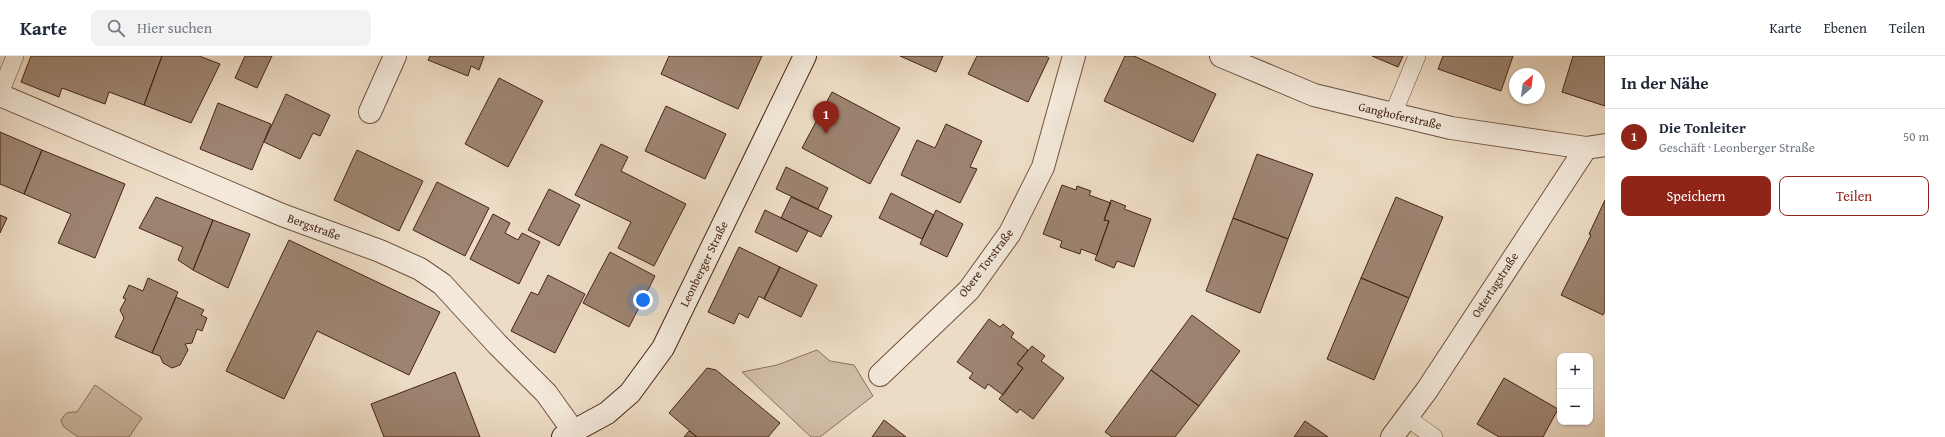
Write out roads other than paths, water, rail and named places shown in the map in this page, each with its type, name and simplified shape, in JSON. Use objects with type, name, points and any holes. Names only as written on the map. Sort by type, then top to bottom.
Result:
[{"type":"street","points":[[370,112],[395,56]]},
{"type":"street","name":"Leonberger Straße","points":[[569,434],[607,413],[630,393],[663,348],[804,56]]},
{"type":"street","name":"Obere Torstraße","points":[[880,375],[969,290],[1010,233],[1042,167],[1074,56]]},
{"type":"street","name":"Ganghoferstraße","points":[[1221,56],[1314,95],[1451,128],[1596,146]]},
{"type":"street","name":"Bergstraße","points":[[0,94],[282,215],[380,251],[420,269],[442,284],[497,344],[546,393],[569,434]]},
{"type":"street","name":"Ostertagstraße","points":[[1392,437],[1427,390],[1596,146]]},
{"type":"lane","points":[[0,94],[15,56]]},
{"type":"lane","points":[[1393,114],[1417,56]]},
{"type":"lane","points":[[1406,417],[1434,437]]},
{"type":"place","name":"Die Tonleiter","points":[[826,134]]}]
